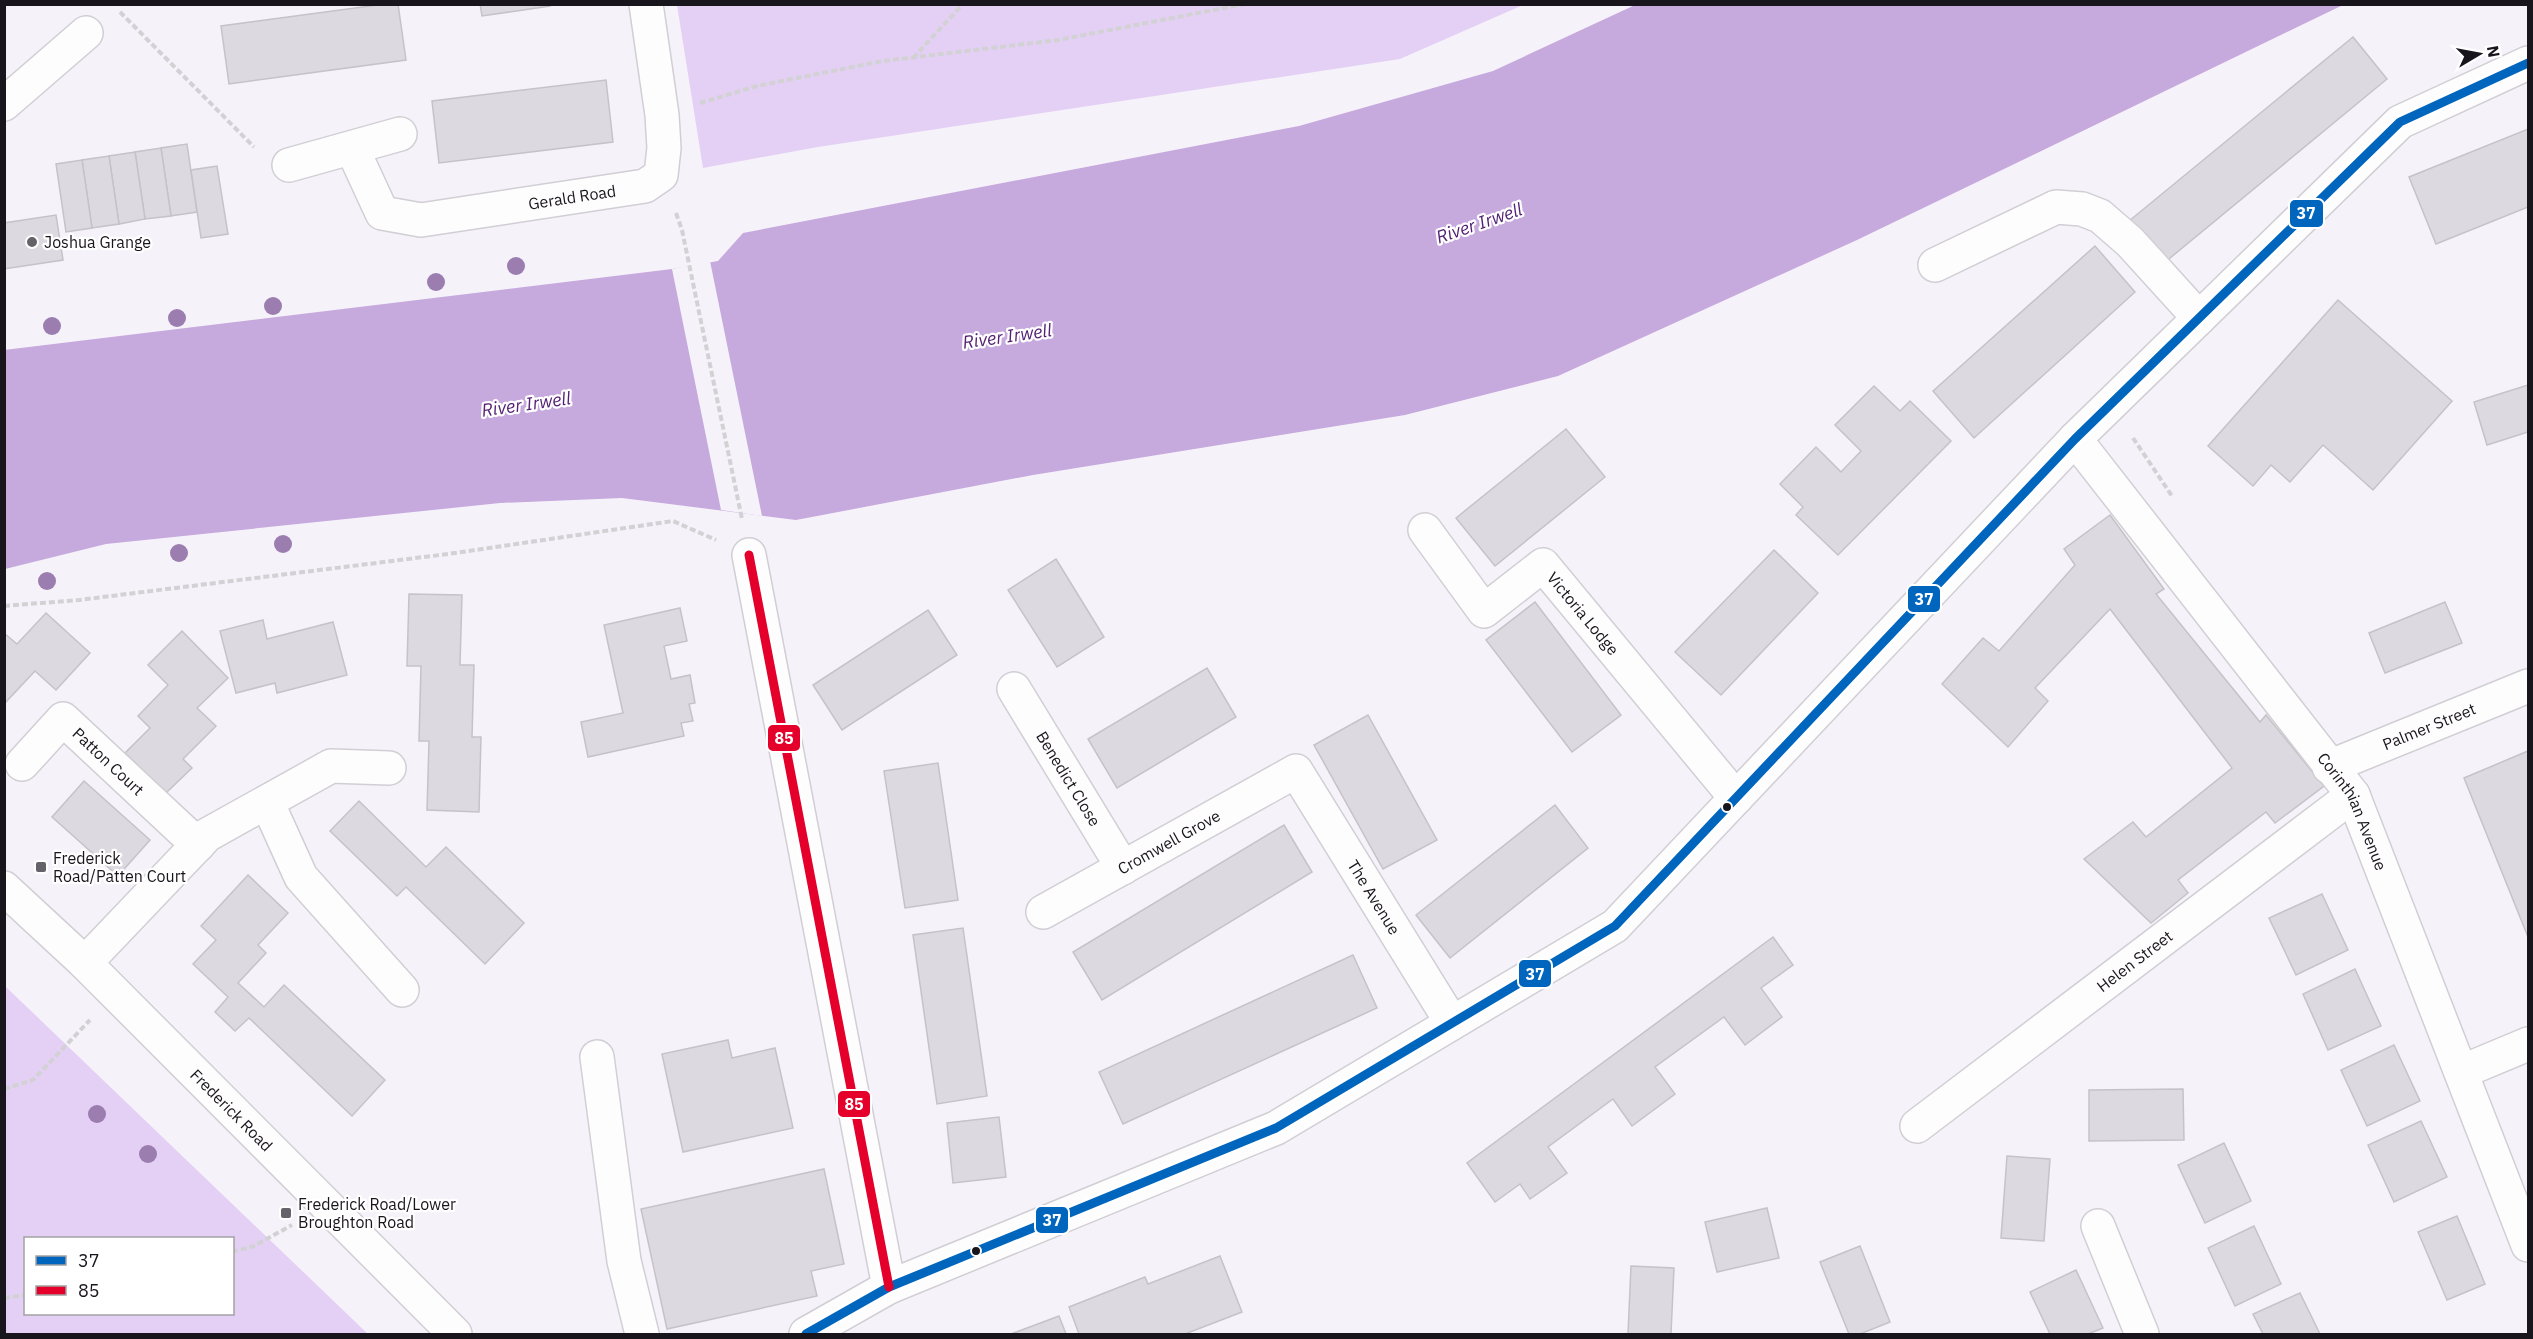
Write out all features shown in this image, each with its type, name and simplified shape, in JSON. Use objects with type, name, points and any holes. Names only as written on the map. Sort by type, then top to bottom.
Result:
[{"type":"street","name":"Gerald Road","points":[[351,148],[382,213],[421,220],[645,186],[661,175],[664,148],[662,115],[646,4]]},
{"type":"street","points":[[4,104],[86,33]]},
{"type":"street","points":[[806,1335],[889,1287],[1276,1128],[1615,926],[2074,439],[2400,122],[2529,63]]},
{"type":"street","points":[[290,165],[400,134]]},
{"type":"street","points":[[1935,265],[2056,207],[2082,209],[2100,216],[2130,242],[2199,318]]},
{"type":"street","name":"Corinthian Avenue","points":[[2074,439],[2353,795],[2529,1245]]},
{"type":"street","name":"Victoria Lodge","points":[[1425,530],[1484,611],[1543,565],[1736,798]]},
{"type":"street","points":[[749,555],[889,1287]]},
{"type":"street","name":"Palmer Street","points":[[2329,767],[2529,686]]},
{"type":"street","name":"Benedict Close","points":[[1014,689],[1123,868]]},
{"type":"street","name":"Patton Court","points":[[22,764],[63,718],[198,845]]},
{"type":"street","points":[[84,963],[207,834],[331,766],[389,768]]},
{"type":"street","name":"Cromwell Grove","points":[[1043,912],[1296,771]]},
{"type":"street","name":"The Avenue","points":[[1296,771],[1452,1023]]},
{"type":"street","name":"Helen Street","points":[[1917,1126],[2353,795]]},
{"type":"street","points":[[267,801],[301,877],[402,990]]},
{"type":"street","name":"Frederick Road","points":[[4,888],[84,963],[455,1335]]},
{"type":"street","points":[[2461,1072],[2529,1044]]},
{"type":"street","points":[[597,1057],[624,1261],[642,1335]]},
{"type":"street","points":[[2098,1226],[2142,1335]]},
{"type":"path","points":[[114,4],[199,94],[277,170],[290,165]]},
{"type":"path","points":[[913,58],[963,4]]},
{"type":"path","points":[[662,115],[757,86],[883,61],[1058,40],[1245,4]]},
{"type":"path","points":[[682,230],[749,555]]},
{"type":"path","points":[[2126,428],[2179,506]]},
{"type":"path","points":[[4,606],[79,600],[437,555],[673,521],[749,555]]},
{"type":"path","points":[[4,1089],[33,1080],[115,994]]},
{"type":"path","points":[[234,1251],[254,1246],[327,1206]]},
{"type":"path","points":[[4,1298],[24,1295]]},
{"type":"shaded area","points":[[677,5],[1523,5],[1400,59],[818,147],[703,168]]},
{"type":"shaded area","points":[[4,986],[5,986],[368,1334],[5,1334]]},
{"type":"water","name":"River Irwell","points":[[1635,5],[2343,5],[1857,240],[1558,376],[1405,415],[1033,475],[796,520],[622,498],[500,503],[106,544],[5,569],[4,350],[672,269],[718,261],[743,233],[1299,126],[1493,71]]},
{"type":"pier","points":[[710,261],[762,516],[721,510],[672,269]]},
{"type":"building","points":[[398,4],[406,60],[229,84],[221,26]]},
{"type":"building","points":[[480,4],[550,4],[550,6],[482,16]]},
{"type":"building","points":[[2353,37],[2387,79],[2164,263],[2129,221]]},
{"type":"building","points":[[606,80],[613,142],[439,163],[432,101]]},
{"type":"building","points":[[2528,129],[2528,207],[2436,244],[2409,177]]},
{"type":"building","points":[[187,144],[197,212],[171,216],[161,148]]},
{"type":"building","points":[[161,148],[171,216],[145,219],[135,152]]},
{"type":"building","points":[[135,152],[145,219],[119,224],[109,156]]},
{"type":"building","points":[[109,156],[119,224],[92,228],[82,160]]},
{"type":"building","points":[[82,160],[92,228],[66,232],[56,164]]},
{"type":"building","points":[[217,166],[228,234],[201,238],[191,170]]},
{"type":"building","name":"Joshua Grange","points":[[56,215],[63,260],[4,269],[4,223]]},
{"type":"building","points":[[2095,246],[2135,292],[1974,438],[1933,391]]},
{"type":"building","points":[[2338,300],[2452,401],[2373,490],[2323,445],[2290,482],[2271,465],[2253,486],[2208,446]]},
{"type":"building","points":[[2528,385],[2528,432],[2487,445],[2474,402]]},
{"type":"building","points":[[1874,386],[1900,411],[1910,401],[1951,441],[1838,555],[1796,515],[1803,507],[1780,484],[1816,447],[1841,472],[1861,451],[1835,425]]},
{"type":"building","points":[[1566,429],[1605,477],[1495,566],[1456,518]]},
{"type":"building","points":[[2110,515],[2164,589],[2156,594],[2260,722],[2266,715],[2324,786],[2275,823],[2266,812],[2178,880],[2188,893],[2151,923],[2084,859],[2133,822],[2146,837],[2232,768],[2110,609],[2035,688],[2048,701],[2008,747],[1942,684],[1983,638],[1999,651],[2075,565],[2064,549]]},
{"type":"building","points":[[1774,550],[1818,593],[1721,695],[1675,652]]},
{"type":"building","points":[[1056,559],[1104,637],[1057,667],[1008,590]]},
{"type":"building","points":[[409,594],[462,595],[460,665],[474,665],[472,737],[481,737],[479,812],[427,810],[429,741],[419,741],[421,666],[407,666]]},
{"type":"building","points":[[1535,602],[1621,715],[1572,752],[1486,640]]},
{"type":"building","points":[[2445,602],[2462,643],[2385,673],[2369,633]]},
{"type":"building","points":[[680,608],[687,641],[664,646],[671,679],[690,675],[695,703],[689,704],[693,721],[681,723],[684,736],[588,757],[581,722],[623,713],[604,625]]},
{"type":"building","points":[[928,610],[957,655],[842,730],[813,685]]},
{"type":"building","points":[[46,613],[90,653],[56,690],[35,671],[4,704],[4,633],[17,644]]},
{"type":"building","points":[[263,620],[267,639],[333,622],[347,675],[277,693],[275,683],[236,693],[220,631]]},
{"type":"building","points":[[182,631],[228,678],[197,708],[216,726],[183,759],[192,768],[166,793],[125,753],[150,728],[138,716],[168,685],[148,665]]},
{"type":"building","points":[[1207,668],[1236,717],[1117,788],[1088,739]]},
{"type":"building","points":[[1368,715],[1437,840],[1383,869],[1314,745]]},
{"type":"building","points":[[2528,751],[2528,937],[2464,778]]},
{"type":"building","points":[[938,763],[958,900],[905,908],[884,771]]},
{"type":"building","points":[[84,781],[150,840],[118,876],[52,817]]},
{"type":"building","points":[[359,801],[426,867],[446,847],[524,923],[485,964],[406,887],[397,896],[330,831]]},
{"type":"building","points":[[1555,805],[1588,848],[1450,958],[1416,915]]},
{"type":"building","points":[[1284,825],[1312,872],[1102,1000],[1073,952]]},
{"type":"building","points":[[248,875],[288,913],[258,945],[266,953],[238,983],[264,1007],[284,985],[385,1080],[352,1116],[249,1018],[235,1031],[215,1012],[228,997],[193,964],[216,940],[201,926]]},
{"type":"building","points":[[2322,894],[2348,950],[2296,975],[2269,918]]},
{"type":"building","points":[[963,928],[987,1096],[937,1104],[913,935]]},
{"type":"building","points":[[1773,937],[1793,965],[1761,988],[1782,1017],[1745,1045],[1724,1017],[1655,1067],[1675,1094],[1632,1126],[1613,1099],[1548,1147],[1567,1173],[1530,1199],[1520,1184],[1495,1202],[1467,1163]]},
{"type":"building","points":[[1353,955],[1377,1008],[1123,1124],[1099,1072]]},
{"type":"building","points":[[2355,969],[2381,1026],[2328,1050],[2303,994]]},
{"type":"building","points":[[728,1040],[732,1058],[775,1048],[793,1128],[683,1152],[662,1054]]},
{"type":"building","points":[[2394,1045],[2420,1101],[2367,1126],[2341,1070]]},
{"type":"building","points":[[2183,1089],[2184,1140],[2089,1141],[2089,1090]]},
{"type":"building","points":[[999,1117],[1006,1177],[953,1183],[947,1123]]},
{"type":"building","points":[[2421,1121],[2447,1177],[2394,1202],[2368,1145]]},
{"type":"building","points":[[2224,1143],[2251,1201],[2205,1223],[2178,1165]]},
{"type":"building","points":[[2007,1156],[2050,1159],[2044,1241],[2001,1238]]},
{"type":"building","points":[[824,1169],[844,1264],[811,1271],[817,1296],[667,1329],[641,1209]]},
{"type":"building","points":[[1767,1208],[1779,1258],[1717,1272],[1705,1222]]},
{"type":"building","points":[[2457,1216],[2485,1284],[2447,1300],[2418,1232]]},
{"type":"building","points":[[2254,1226],[2281,1284],[2235,1306],[2208,1248]]},
{"type":"building","points":[[1860,1246],[1890,1322],[1860,1334],[1849,1334],[1820,1262]]},
{"type":"building","points":[[1220,1256],[1242,1312],[1185,1334],[1079,1334],[1069,1307],[1145,1277],[1148,1284]]},
{"type":"building","points":[[1631,1266],[1674,1268],[1671,1334],[1628,1334]]},
{"type":"building","points":[[2076,1270],[2103,1328],[2088,1334],[2050,1334],[2030,1292]]},
{"type":"building","points":[[2300,1293],[2320,1334],[2263,1334],[2253,1314]]},
{"type":"building","points":[[1059,1316],[1066,1334],[1011,1334]]},
{"type":"transit line","name":"37","points":[[806,1334],[889,1287],[1276,1128],[1615,926],[2075,439],[2400,122],[2528,63]]},
{"type":"transit line","name":"85","points":[[749,555],[889,1287]]},
{"type":"place","name":"Joshua Grange","points":[[32,242]]},
{"type":"place","name":"Frederick Road/Patten Court","points":[[41,867]]},
{"type":"place","name":"Frederick Road/Lower Broughton Road","points":[[286,1213]]}]
